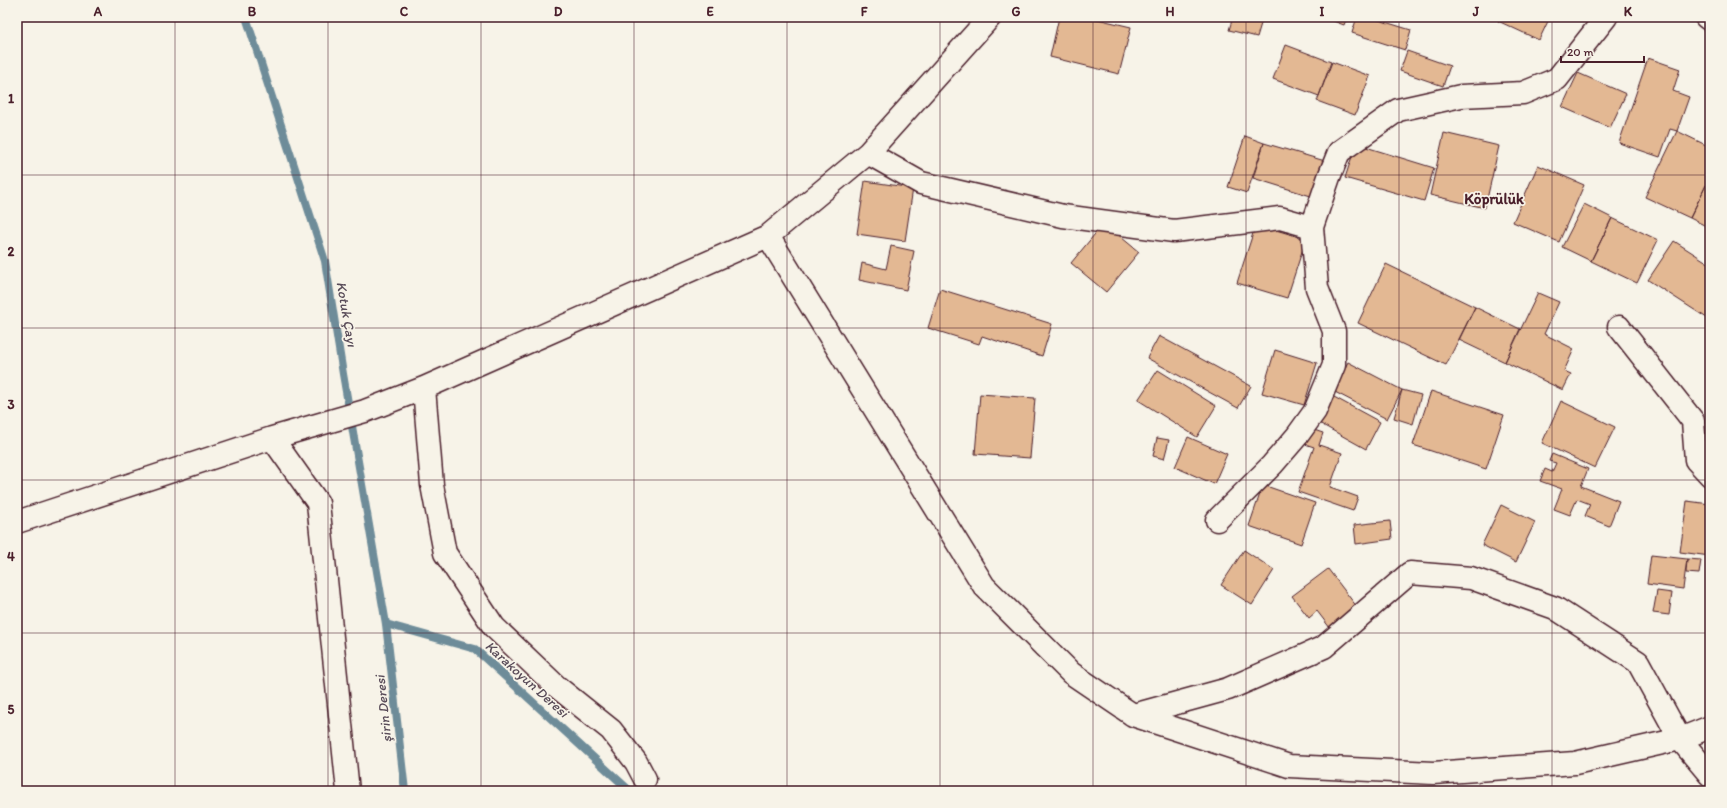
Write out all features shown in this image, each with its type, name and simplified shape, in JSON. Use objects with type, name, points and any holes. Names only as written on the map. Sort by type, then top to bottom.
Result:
[{"type":"street","points":[[17,522],[272,438],[365,411],[424,388],[768,236],[868,153],[990,17]]},
{"type":"street","points":[[1217,520],[1272,465],[1297,436],[1314,411],[1334,365],[1334,331],[1317,288],[1312,227],[1328,177],[1339,152],[1398,110],[1461,96],[1523,94],[1557,79],[1606,17]]},
{"type":"street","points":[[1706,17],[1710,20]]},
{"type":"street","points":[[868,153],[921,183],[1063,216],[1174,231],[1280,218],[1312,227]]},
{"type":"street","points":[[768,236],[984,586],[1071,673],[1133,715],[1289,766],[1434,773],[1575,764],[1680,739],[1710,727]]},
{"type":"street","points":[[1619,327],[1693,421],[1696,460],[1710,474]]},
{"type":"street","points":[[424,388],[432,485],[445,553],[494,627],[556,686],[611,730],[636,762],[646,779]]},
{"type":"street","points":[[272,438],[318,503],[348,791]]},
{"type":"street","points":[[1133,715],[1228,689],[1324,647],[1410,573],[1471,578],[1555,608],[1638,662],[1680,739],[1710,775]]},
{"type":"building","points":[[1059,17],[1089,17],[1131,27],[1119,74],[1050,57]]},
{"type":"building","points":[[1233,17],[1263,17],[1257,37],[1229,30]]},
{"type":"building","points":[[1323,17],[1347,17],[1344,25]]},
{"type":"building","points":[[1357,17],[1369,17],[1411,30],[1405,50],[1352,33]]},
{"type":"building","points":[[1500,17],[1550,17],[1539,40],[1498,21]]},
{"type":"building","points":[[1286,45],[1331,62],[1319,96],[1273,79]]},
{"type":"building","points":[[1407,51],[1450,66],[1443,86],[1400,71]]},
{"type":"building","points":[[1648,58],[1680,69],[1673,91],[1689,97],[1677,131],[1670,129],[1660,157],[1619,143]]},
{"type":"building","points":[[1332,62],[1370,76],[1355,115],[1317,101]]},
{"type":"building","points":[[1578,73],[1626,94],[1610,128],[1562,107]]},
{"type":"building","points":[[1677,131],[1710,147],[1710,177],[1690,218],[1645,197]]},
{"type":"building","points":[[1444,133],[1499,146],[1485,208],[1430,195]]},
{"type":"building","points":[[1245,136],[1264,143],[1247,193],[1228,187]]},
{"type":"building","points":[[1264,143],[1325,161],[1314,197],[1253,178]]},
{"type":"building","points":[[1356,144],[1434,168],[1424,201],[1345,178]]},
{"type":"building","points":[[1538,165],[1584,185],[1559,242],[1513,222]]},
{"type":"building","points":[[1710,177],[1710,228],[1690,218]]},
{"type":"building","points":[[865,181],[913,188],[905,241],[857,234]]},
{"type":"building","points":[[1584,204],[1612,218],[1591,261],[1562,247]]},
{"type":"building","points":[[1612,218],[1658,240],[1637,283],[1591,261]]},
{"type":"building","points":[[1104,223],[1139,252],[1106,292],[1071,263]]},
{"type":"building","points":[[1256,224],[1306,239],[1287,298],[1237,283]]},
{"type":"building","points":[[1674,241],[1710,264],[1710,320],[1648,280]]},
{"type":"building","points":[[891,246],[914,251],[906,290],[859,280],[862,263],[886,269]]},
{"type":"building","points":[[1386,264],[1475,307],[1446,365],[1358,323]]},
{"type":"building","points":[[940,289],[1052,324],[1042,356],[982,336],[979,344],[928,328]]},
{"type":"building","points":[[1538,293],[1559,302],[1544,334],[1574,349],[1564,371],[1571,374],[1563,390],[1505,362]]},
{"type":"building","points":[[1475,307],[1520,329],[1505,362],[1459,340]]},
{"type":"building","points":[[1159,336],[1251,386],[1238,408],[1147,358]]},
{"type":"building","points":[[1275,350],[1317,363],[1304,405],[1262,393]]},
{"type":"building","points":[[1348,362],[1402,390],[1387,419],[1333,391]]},
{"type":"building","points":[[1158,370],[1216,406],[1197,437],[1138,400]]},
{"type":"building","points":[[1402,390],[1421,395],[1413,424],[1394,418]]},
{"type":"building","points":[[1431,391],[1504,415],[1486,469],[1413,445]]},
{"type":"building","points":[[980,394],[1035,398],[1030,458],[975,454]]},
{"type":"building","points":[[1334,397],[1380,422],[1366,449],[1319,423]]},
{"type":"building","points":[[1561,401],[1615,427],[1595,468],[1542,443]]},
{"type":"building","points":[[1311,429],[1323,433],[1319,445],[1342,453],[1330,487],[1358,497],[1353,511],[1298,492],[1314,447],[1305,444]]},
{"type":"building","points":[[1188,437],[1227,454],[1214,484],[1175,467]]},
{"type":"building","points":[[1157,438],[1169,440],[1164,459],[1153,456]]},
{"type":"building","points":[[1552,454],[1588,469],[1581,486],[1619,501],[1609,526],[1585,516],[1590,504],[1577,499],[1570,515],[1554,509],[1562,489],[1540,481],[1545,469],[1552,472],[1556,463],[1549,461]]},
{"type":"building","points":[[1263,485],[1315,503],[1301,544],[1249,526]]},
{"type":"building","points":[[1687,501],[1710,504],[1710,556],[1680,552]]},
{"type":"building","points":[[1501,505],[1535,522],[1516,562],[1482,545]]},
{"type":"building","points":[[1390,521],[1392,539],[1356,544],[1354,525]]},
{"type":"building","points":[[1244,550],[1274,570],[1252,605],[1221,585]]},
{"type":"building","points":[[1651,555],[1687,559],[1683,589],[1647,584]]},
{"type":"building","points":[[1687,559],[1701,560],[1699,574],[1686,573]]},
{"type":"building","points":[[1328,569],[1357,607],[1330,628],[1317,611],[1309,618],[1292,596]]},
{"type":"building","points":[[1657,591],[1672,593],[1669,615],[1653,613]]},
{"type":"waterway","name":"Kotuk Çayı","points":[[246,17],[325,261],[386,624],[405,791]]},
{"type":"waterway","name":"Karakoyun Deresi","points":[[386,624],[475,649],[630,791]]},
{"type":"district","name":"Köprülük","points":[[1494,199]]},
{"type":"water label","name":"şirin Deresi","points":[[383,709]]}]
